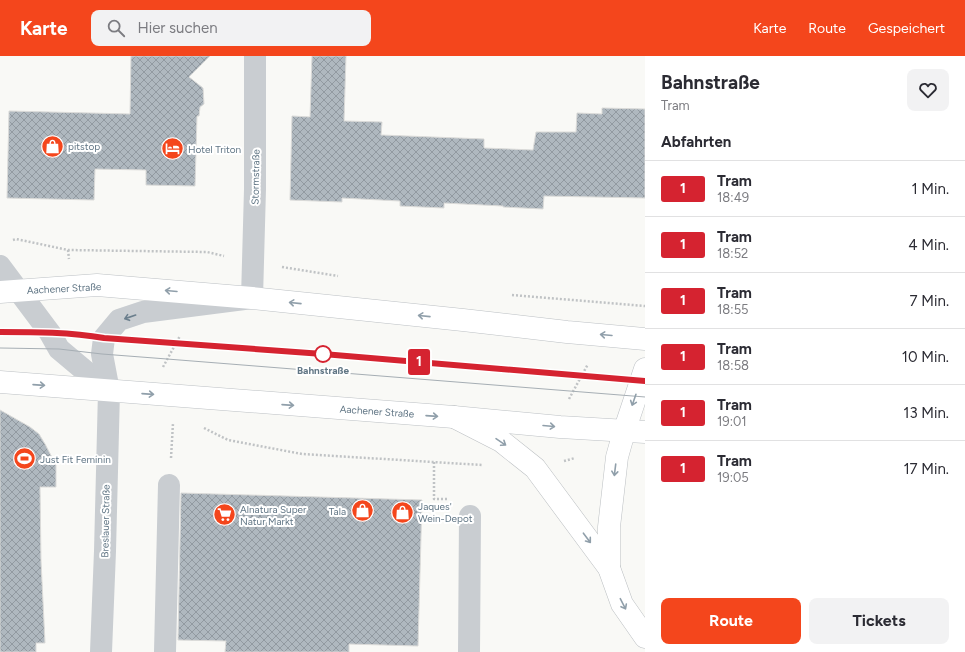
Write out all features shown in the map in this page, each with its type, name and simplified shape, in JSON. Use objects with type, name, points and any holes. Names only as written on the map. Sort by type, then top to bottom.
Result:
[{"type":"main road","name":"Aachener Straße","points":[[10,292],[97,285],[252,298],[645,339]]},
{"type":"main road","points":[[609,568],[608,527],[616,457],[645,370]]},
{"type":"main road","name":"Aachener Straße","points":[[0,382],[454,417],[624,432],[645,432]]},
{"type":"main road","points":[[454,417],[500,440],[535,468],[609,568],[622,604],[645,637]]},
{"type":"street","name":"Stormstraße","points":[[252,298],[255,189],[255,56]]},
{"type":"street","points":[[0,266],[10,292]]},
{"type":"street","name":"Aachener Straße","points":[[10,292],[50,333],[59,349],[109,391]]},
{"type":"street","name":"Aachener Straße","points":[[109,391],[102,354],[104,338],[119,320],[143,312],[252,298]]},
{"type":"street","name":"Breslauer Straße","points":[[101,652],[109,391]]},
{"type":"street","points":[[165,652],[169,485]]},
{"type":"street","points":[[470,516],[470,652]]},
{"type":"path","points":[[10,241],[16,239],[68,250],[207,252],[253,262],[344,277]]},
{"type":"path","points":[[506,294],[645,306]]},
{"type":"path","points":[[567,403],[589,364]]},
{"type":"path","points":[[169,485],[174,418]]},
{"type":"path","points":[[200,426],[228,440],[302,454],[488,465]]},
{"type":"path","points":[[535,468],[590,454],[616,457]]},
{"type":"path","points":[[434,462],[434,499],[470,500],[470,516]]},
{"type":"building","points":[[131,56],[210,56],[189,77],[203,88],[204,104],[200,107],[199,116],[197,116],[195,186],[146,185],[146,170],[95,169],[94,200],[7,198],[9,111],[130,114]]},
{"type":"building","points":[[312,56],[346,56],[344,121],[382,122],[381,135],[484,139],[484,148],[533,150],[536,132],[576,132],[577,113],[602,114],[602,108],[645,109],[645,198],[544,196],[543,209],[444,203],[444,208],[400,206],[400,201],[342,198],[342,202],[290,200],[292,116],[310,117]]},
{"type":"building","points":[[0,410],[30,427],[39,434],[56,465],[56,487],[40,487],[41,561],[45,643],[36,643],[36,652],[0,652]]},
{"type":"building","points":[[181,493],[422,500],[418,646],[349,644],[349,652],[225,652],[226,641],[178,640]]},
{"type":"tram line","points":[[0,332],[65,333],[104,338],[323,354],[645,381]]},
{"type":"tram line","name":"1","points":[[0,332],[95,336],[104,338],[323,354],[645,381]]},
{"type":"tram line","points":[[0,348],[59,349],[102,354],[645,397]]},
{"type":"place","name":"pitstop","points":[[52,146]]},
{"type":"place","name":"Hotel Triton","points":[[172,149]]},
{"type":"place","name":"Bahnstraße","points":[[323,354]]},
{"type":"place","name":"Just Fit Feminin","points":[[24,459]]},
{"type":"place","name":"Tala","points":[[362,511]]},
{"type":"place","name":"Jaques' Wein-Depot","points":[[402,512]]},
{"type":"place","name":"Alnatura Super Natur Markt","points":[[225,515]]}]
